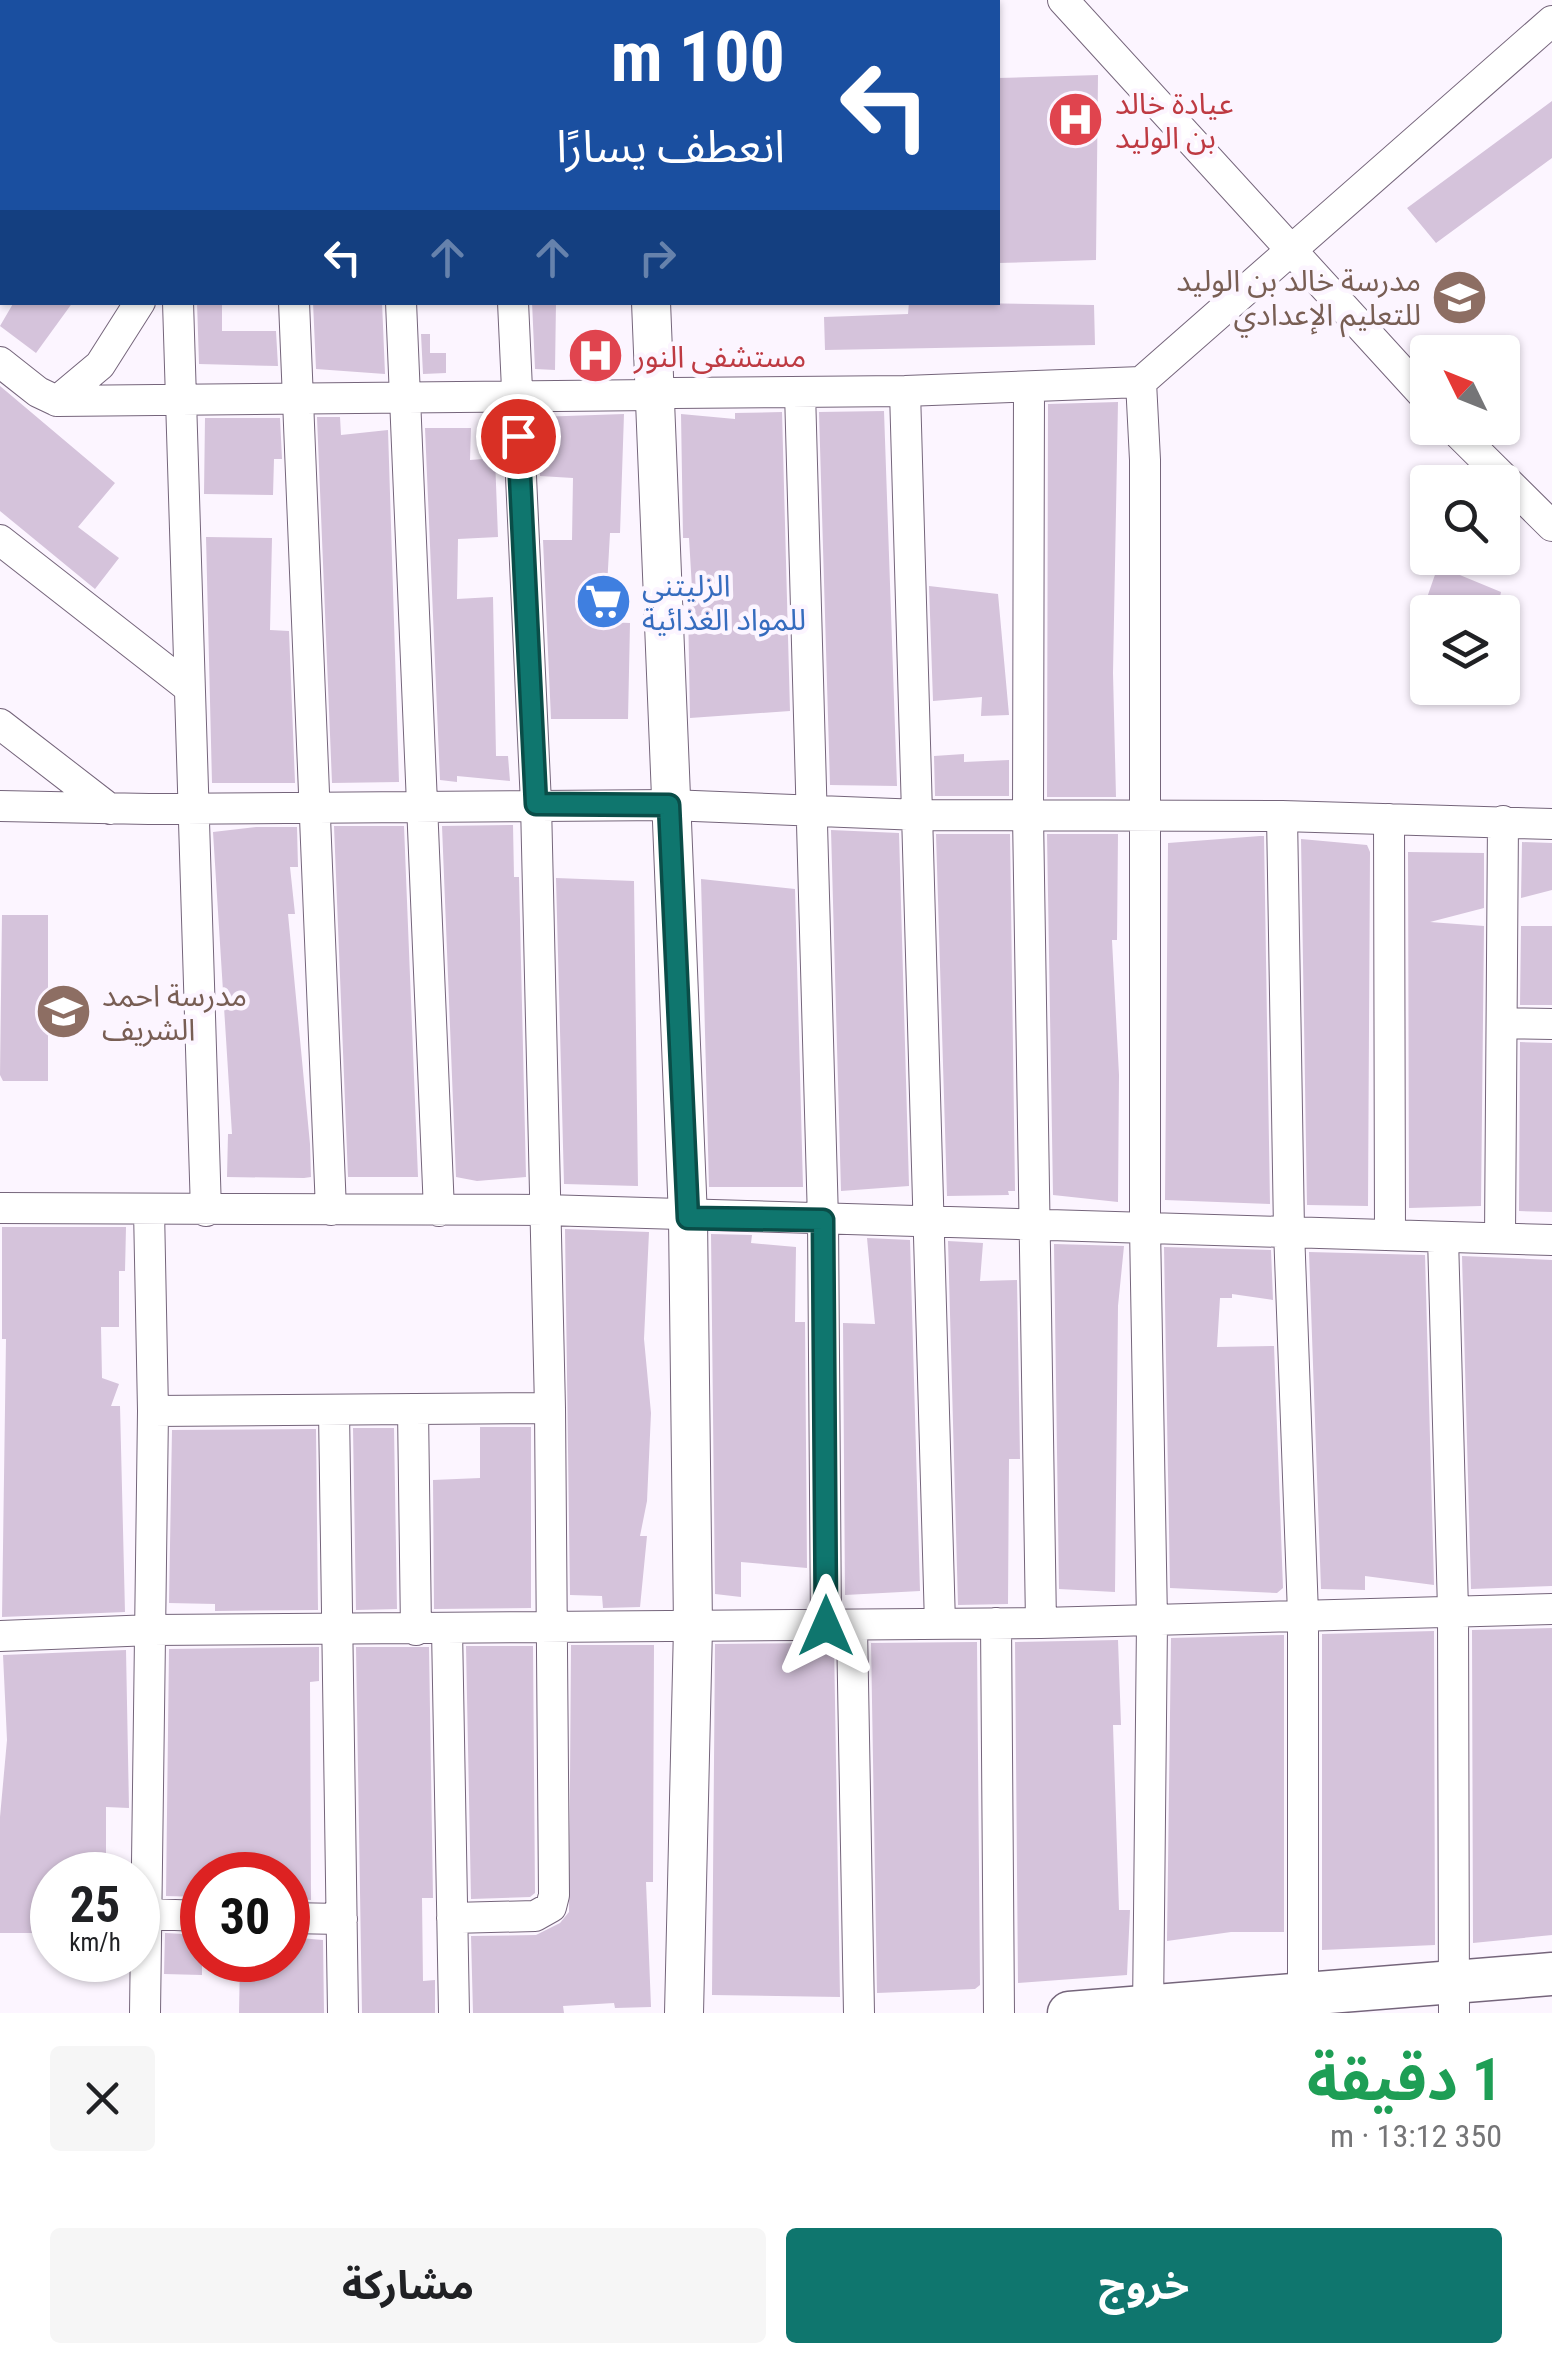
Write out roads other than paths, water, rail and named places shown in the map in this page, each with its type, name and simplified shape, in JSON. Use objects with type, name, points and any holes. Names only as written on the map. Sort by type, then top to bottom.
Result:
[{"type":"main road","points":[[1069,2013],[1454,1997],[1552,1974]]},
{"type":"street","points":[[1063,0],[1410,381]]},
{"type":"street","points":[[0,362],[38,392],[57,401],[516,399],[1141,382],[1552,21]]},
{"type":"street","points":[[57,401],[100,366],[138,305]]},
{"type":"street","points":[[177,305],[206,1211]]},
{"type":"street","points":[[294,305],[331,1210]]},
{"type":"street","points":[[402,305],[439,1210]]},
{"type":"street","points":[[452,1918],[535,1916],[552,1907],[554,1630],[536,804],[513,305]]},
{"type":"street","points":[[651,305],[663,394],[669,805],[688,1218],[693,1627],[684,2013]]},
{"type":"street","points":[[1141,382],[1145,460],[1144,1228],[1152,1621],[1148,2010]]},
{"type":"street","points":[[1029,387],[1028,816],[1041,1624]]},
{"type":"street","points":[[906,391],[932,1225],[940,1624]]},
{"type":"street","points":[[800,392],[823,1220],[859,2013]]},
{"type":"street","points":[[1470,445],[1552,526]]},
{"type":"street","points":[[0,540],[188,688]]},
{"type":"street","points":[[0,724],[110,809]]},
{"type":"street","points":[[0,806],[316,809],[669,805],[920,815],[1282,816],[1552,824]]},
{"type":"street","points":[[1282,816],[1289,1230],[1303,1614],[1303,2004]]},
{"type":"street","points":[[1390,818],[1390,1234]]},
{"type":"street","points":[[1500,1237],[1503,821]]},
{"type":"street","points":[[1503,1023],[1552,1024]]},
{"type":"street","points":[[0,1208],[545,1210],[688,1218],[1289,1230],[1552,1240]]},
{"type":"street","points":[[149,1209],[153,1411],[149,1852]]},
{"type":"street","points":[[1442,1237],[1453,1610],[1454,1997]]},
{"type":"street","points":[[153,1411],[550,1408]]},
{"type":"street","points":[[413,1410],[416,1630]]},
{"type":"street","points":[[334,1411],[343,2013]]},
{"type":"street","points":[[0,1636],[152,1630],[1041,1624],[1552,1609]]},
{"type":"street","points":[[996,1623],[998,2013]]},
{"type":"street","points":[[447,1629],[454,2013]]},
{"type":"street","points":[[310,1919],[342,1920]]},
{"type":"street","points":[[144,2013],[145,1982]]},
{"type":"place","name":"عيادة خالد بن الوليد","points":[[1076,120]]},
{"type":"place","name":"مدرسة خالد بن الوليد للتعليم الإعدادي","points":[[1460,297]]},
{"type":"place","name":"مستشفى النور","points":[[595,356]]},
{"type":"place","name":"الزليتني للمواد الغذائية","points":[[603,602]]},
{"type":"place","name":"مدرسة احمد الشريف","points":[[63,1012]]}]
